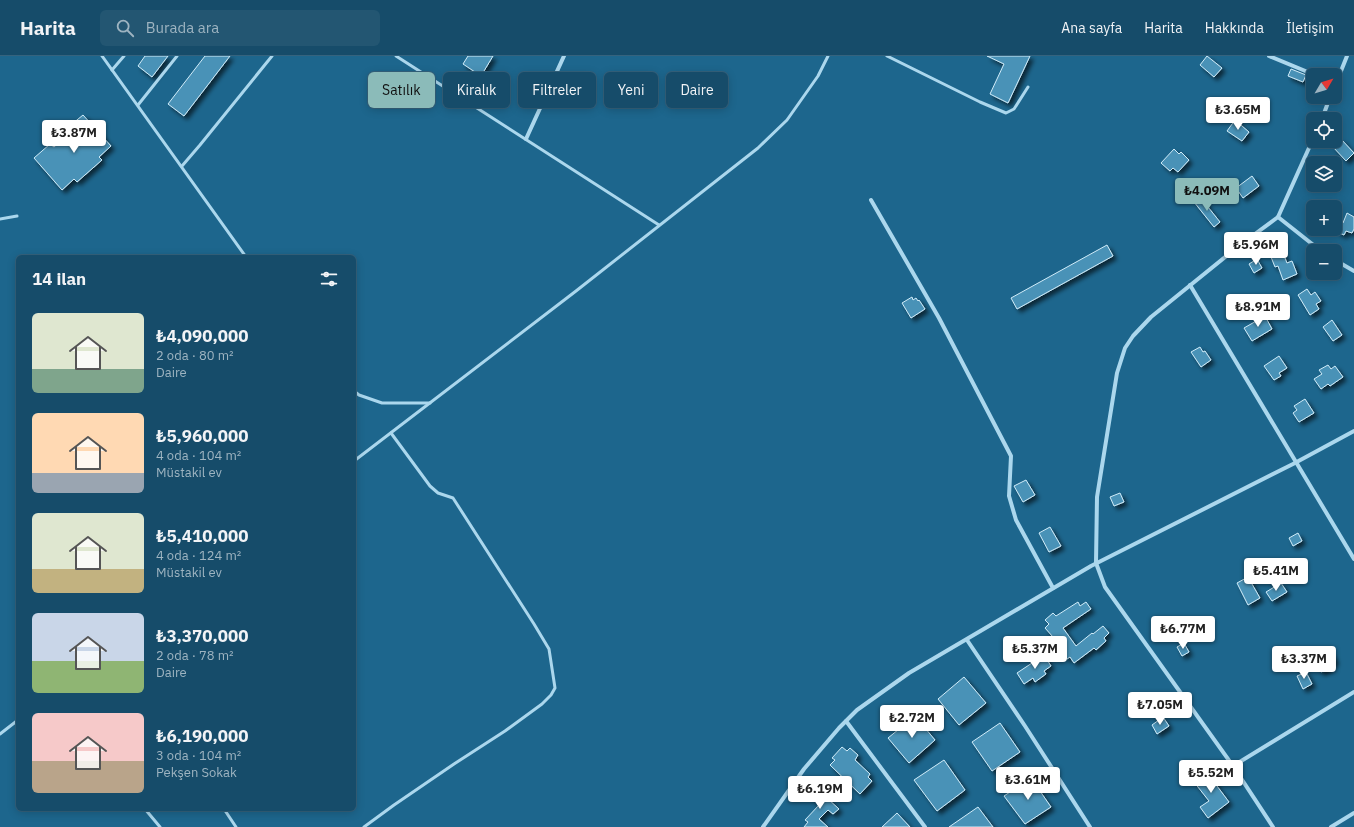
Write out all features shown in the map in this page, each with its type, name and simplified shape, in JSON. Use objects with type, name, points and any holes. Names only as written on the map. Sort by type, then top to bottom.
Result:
[{"type":"street","points":[[526,139],[564,56]]},
{"type":"street","points":[[1269,56],[1306,71]]},
{"type":"street","points":[[1342,68],[1347,56]]},
{"type":"street","points":[[1273,827],[1233,766],[1105,587],[1096,564],[1097,497],[1117,373],[1125,348],[1133,336],[1151,317],[1240,245],[1278,217],[1309,148]]},
{"type":"street","points":[[871,200],[939,318],[1011,456],[1009,496],[1016,520],[1053,588]]},
{"type":"street","points":[[1278,217],[1313,244]]},
{"type":"street","points":[[1342,264],[1354,271]]},
{"type":"street","points":[[1190,285],[1354,559]]},
{"type":"street","points":[[763,827],[804,769],[846,721],[857,710],[909,673],[1096,564],[1354,431]]},
{"type":"street","points":[[967,640],[1090,827]]},
{"type":"street","points":[[1233,766],[1354,692]]},
{"type":"street","points":[[846,721],[925,827]]},
{"type":"street","points":[[1330,827],[1354,813]]},
{"type":"lane","points":[[102,56],[245,255]]},
{"type":"lane","points":[[112,70],[124,56]]},
{"type":"lane","points":[[138,105],[177,56]]},
{"type":"lane","points":[[182,166],[272,56]]},
{"type":"lane","points":[[396,56],[659,225]]},
{"type":"lane","points":[[356,459],[758,148],[787,120],[818,76],[828,56]]},
{"type":"lane","points":[[887,56],[980,102],[1006,112],[1014,109],[1028,87]]},
{"type":"lane","points":[[0,219],[17,216]]},
{"type":"lane","points":[[356,392],[382,403],[430,403]]},
{"type":"lane","points":[[364,827],[542,704],[551,696],[554,688],[548,649],[513,591],[453,498],[438,493],[430,486],[391,433]]},
{"type":"lane","points":[[0,734],[16,722]]},
{"type":"lane","points":[[147,811],[160,827]]},
{"type":"lane","points":[[225,811],[236,827]]},
{"type":"building","points":[[145,56],[168,56],[152,77],[138,66]]},
{"type":"building","points":[[205,56],[230,56],[184,116],[168,104]]},
{"type":"building","points":[[468,56],[493,56],[483,72],[475,72],[463,64]]},
{"type":"building","points":[[987,56],[1030,56],[1008,103],[990,94],[1004,64]]},
{"type":"building","points":[[1207,56],[1222,68],[1214,77],[1200,65]]},
{"type":"building","points":[[1291,69],[1306,75],[1303,82],[1288,76]]},
{"type":"building","points":[[83,115],[111,146],[99,157],[102,160],[77,182],[74,179],[62,190],[34,158],[50,144],[54,147],[70,133],[66,129]]},
{"type":"building","points":[[1235,120],[1249,132],[1242,141],[1227,131]]},
{"type":"building","points":[[1342,140],[1354,153],[1346,161],[1334,148],[1342,148]]},
{"type":"building","points":[[1174,149],[1179,154],[1181,152],[1189,160],[1178,172],[1173,168],[1170,171],[1161,163]]},
{"type":"building","points":[[1252,176],[1259,186],[1243,198],[1236,188]]},
{"type":"building","points":[[1200,197],[1220,222],[1214,227],[1194,202]]},
{"type":"building","points":[[1347,213],[1354,217],[1354,229],[1352,233],[1346,231],[1344,235],[1342,234],[1343,223]]},
{"type":"building","points":[[1107,245],[1113,256],[1017,309],[1011,298]]},
{"type":"building","points":[[1283,253],[1287,263],[1292,261],[1297,274],[1283,280],[1278,266],[1275,267],[1271,257]]},
{"type":"building","points":[[1257,259],[1262,268],[1254,273],[1249,264]]},
{"type":"building","points":[[1307,289],[1311,295],[1315,292],[1321,301],[1316,304],[1319,309],[1310,315],[1298,295]]},
{"type":"building","points":[[912,297],[913,300],[916,298],[918,301],[919,300],[925,309],[911,318],[902,303]]},
{"type":"building","points":[[1265,316],[1272,329],[1252,341],[1244,328]]},
{"type":"building","points":[[1332,320],[1342,335],[1333,341],[1323,327]]},
{"type":"building","points":[[1200,347],[1203,352],[1205,351],[1211,360],[1201,367],[1191,352]]},
{"type":"building","points":[[1279,356],[1287,368],[1279,373],[1281,376],[1274,380],[1264,366]]},
{"type":"building","points":[[1328,365],[1331,369],[1335,366],[1343,377],[1330,386],[1328,384],[1321,389],[1314,379],[1322,374],[1319,370]]},
{"type":"building","points":[[1305,399],[1314,413],[1299,422],[1293,413],[1297,410],[1294,406]]},
{"type":"building","points":[[1026,480],[1035,495],[1023,502],[1014,486]]},
{"type":"building","points":[[1120,493],[1124,502],[1114,506],[1110,497]]},
{"type":"building","points":[[1050,527],[1061,546],[1049,552],[1039,533]]},
{"type":"building","points":[[1298,533],[1302,541],[1293,546],[1289,538]]},
{"type":"building","points":[[1248,577],[1260,598],[1248,605],[1237,583]]},
{"type":"building","points":[[1281,583],[1287,592],[1272,601],[1266,592]]},
{"type":"building","points":[[1078,602],[1080,606],[1086,602],[1091,609],[1063,628],[1076,646],[1103,626],[1109,633],[1104,638],[1106,641],[1096,650],[1094,648],[1074,663],[1070,657],[1067,659],[1059,648],[1061,646],[1045,628],[1049,624],[1045,620],[1053,613],[1056,616]]},
{"type":"building","points":[[1184,643],[1189,652],[1182,656],[1177,647]]},
{"type":"building","points":[[1322,650],[1326,656],[1331,653],[1335,661],[1330,664],[1332,666],[1321,672],[1312,655]]},
{"type":"building","points":[[1044,655],[1051,666],[1044,671],[1046,674],[1035,682],[1033,678],[1024,684],[1017,673]]},
{"type":"building","points":[[1306,672],[1312,684],[1303,689],[1297,676]]},
{"type":"building","points":[[964,677],[986,703],[959,725],[938,699]]},
{"type":"building","points":[[915,716],[935,740],[909,763],[888,738]]},
{"type":"building","points":[[1163,717],[1169,726],[1157,734],[1152,725]]},
{"type":"building","points":[[1000,723],[1020,752],[992,771],[972,742]]},
{"type":"building","points":[[842,747],[847,751],[850,748],[858,755],[855,760],[870,774],[868,777],[872,781],[860,794],[830,765],[835,760],[832,758]]},
{"type":"building","points":[[944,760],[965,790],[937,811],[914,780]]},
{"type":"building","points":[[1209,770],[1216,780],[1214,782],[1229,802],[1208,818],[1200,807],[1209,801],[1194,782]]},
{"type":"building","points":[[1031,778],[1051,807],[1025,824],[1004,796]]},
{"type":"building","points":[[815,787],[839,809],[833,814],[828,810],[819,819],[828,827],[804,827],[808,822],[805,820],[819,805],[817,804],[819,801],[810,793]]},
{"type":"building","points":[[978,807],[993,827],[949,827]]},
{"type":"building","points":[[897,813],[910,827],[882,827]]}]
